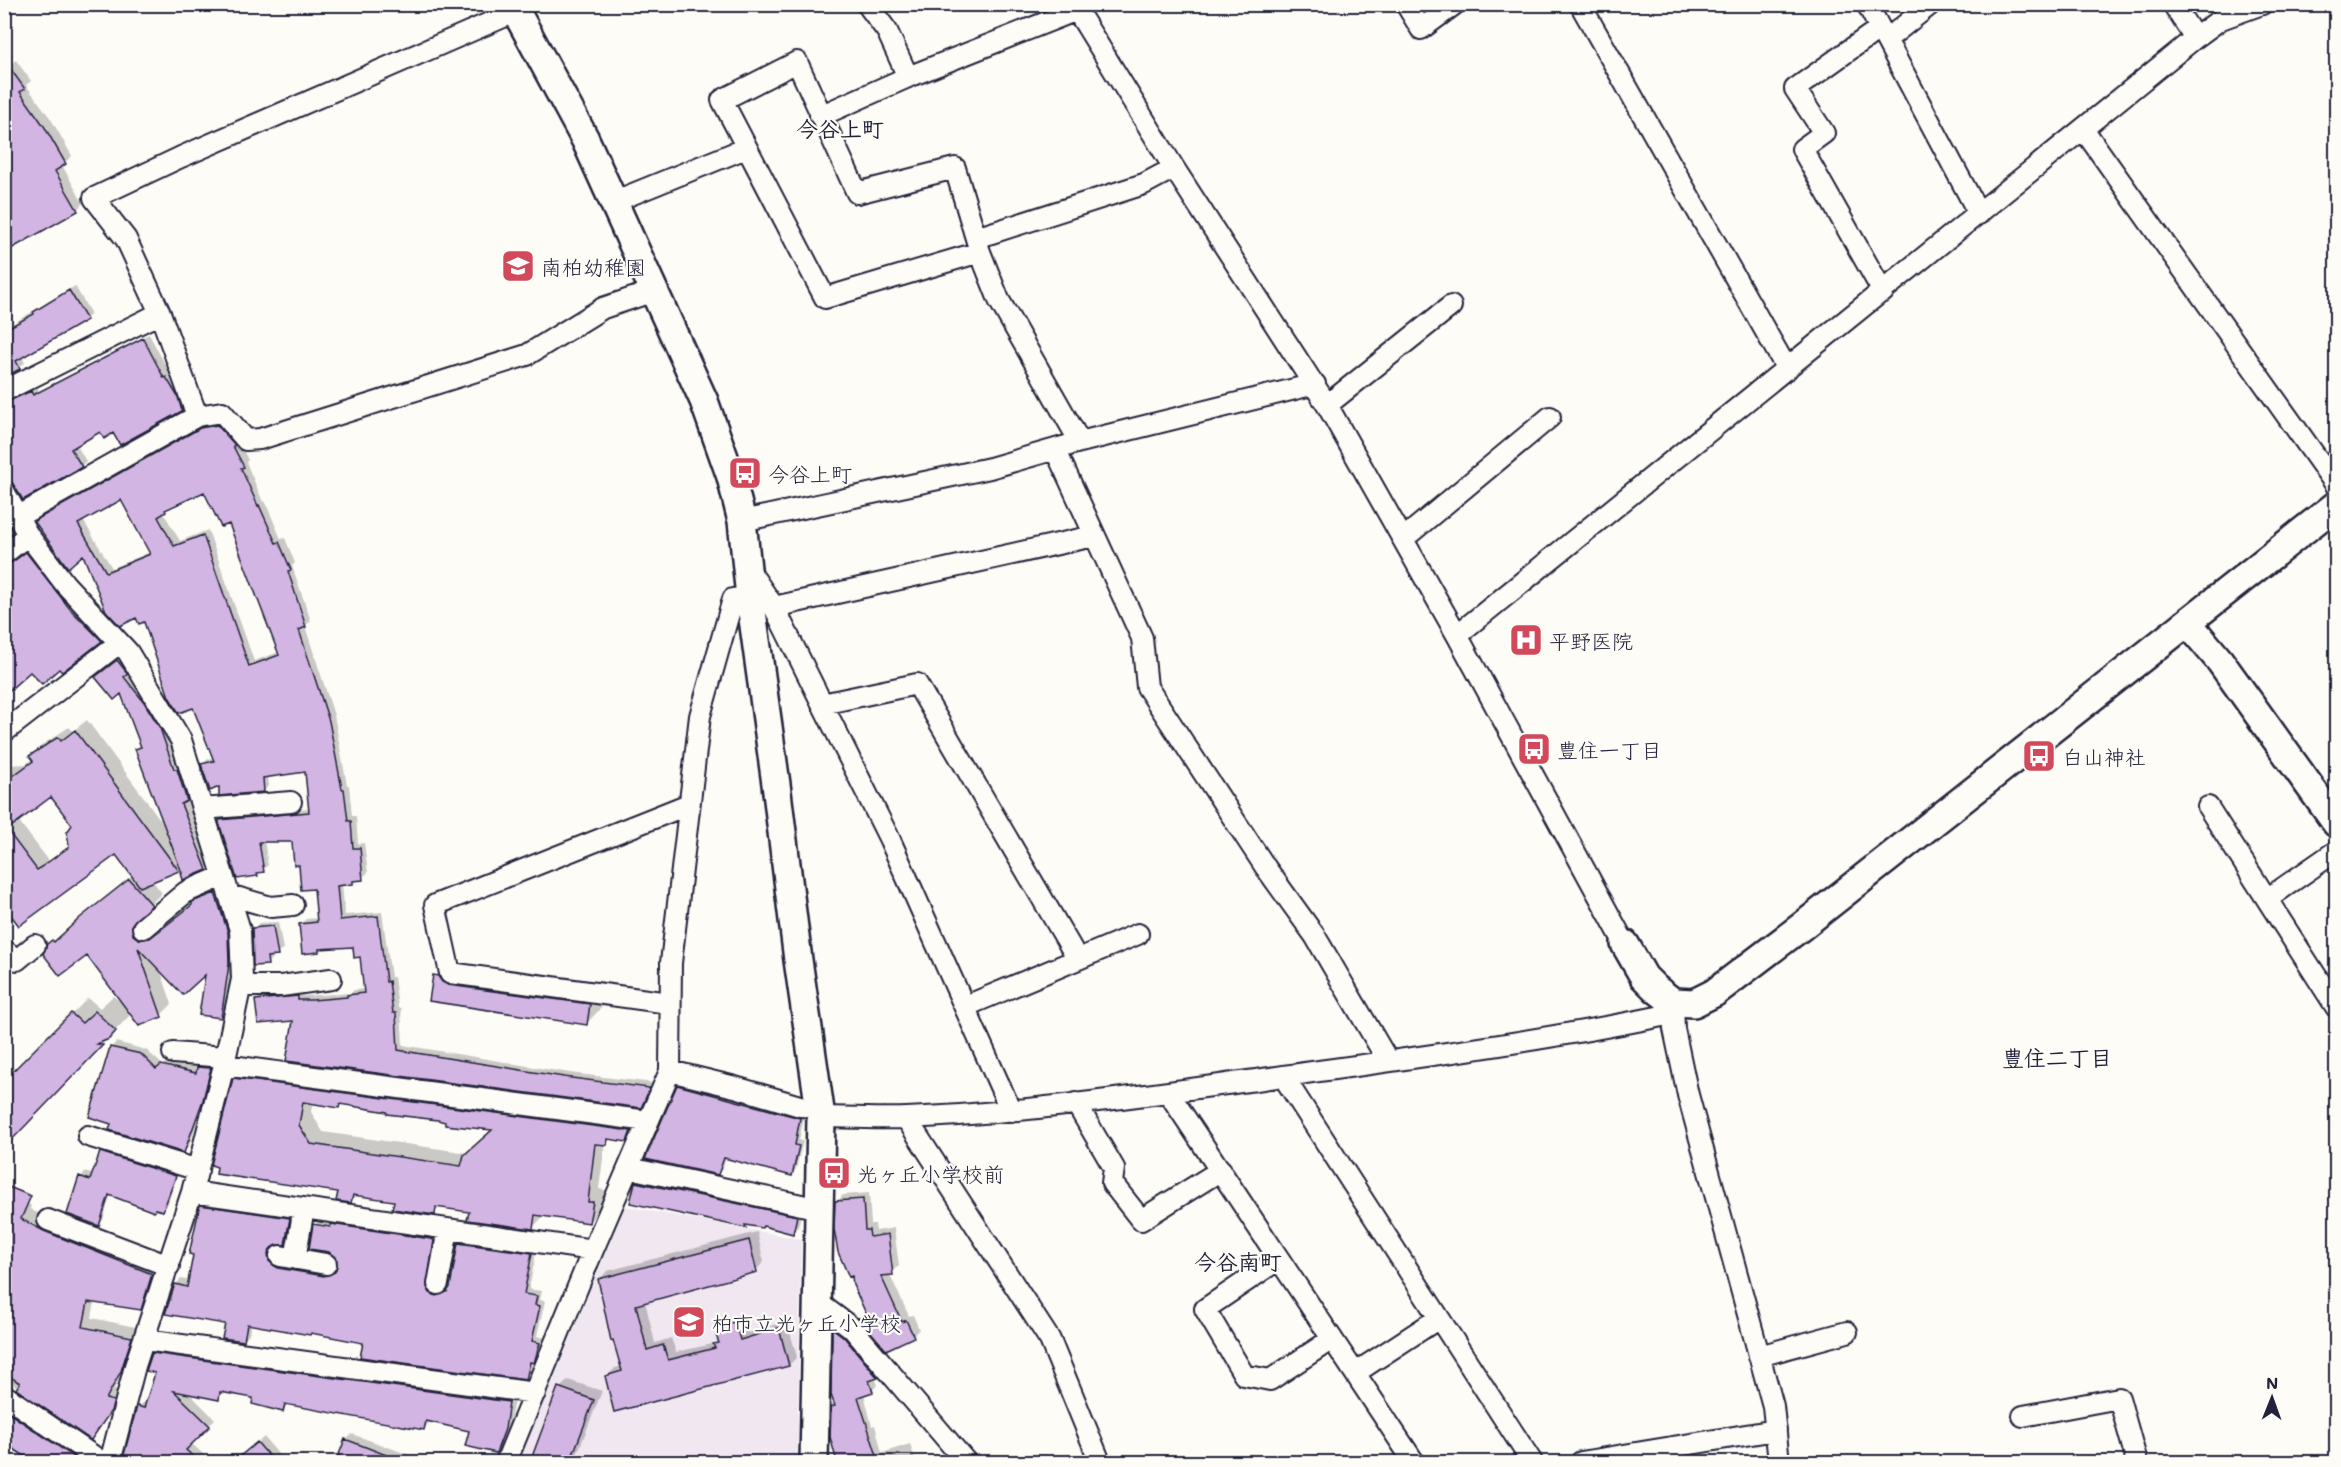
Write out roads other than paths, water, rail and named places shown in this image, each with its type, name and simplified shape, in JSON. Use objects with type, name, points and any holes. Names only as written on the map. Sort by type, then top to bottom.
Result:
[{"type":"street","points":[[867,4],[888,31],[908,77]]},
{"type":"street","points":[[1406,4],[1421,29],[1455,4]]},
{"type":"street","points":[[1580,4],[1787,369]]},
{"type":"street","points":[[1867,4],[1979,214]]},
{"type":"street","points":[[1883,292],[1802,149],[1824,133],[1795,89],[1931,4]]},
{"type":"street","points":[[2173,4],[2195,38]]},
{"type":"street","points":[[1457,635],[2195,38],[2221,19],[2262,4]]},
{"type":"street","points":[[820,116],[1075,7],[1174,168],[1315,384],[1457,635],[1644,977],[1673,1002],[1694,1003],[1714,993],[2337,505]]},
{"type":"street","points":[[198,416],[160,313],[126,239],[94,198],[514,8],[585,139],[719,438],[742,521],[747,568],[762,602],[822,704],[890,840],[1011,1111]]},
{"type":"street","points":[[1080,442],[999,300],[978,245],[955,168],[857,193],[797,62],[722,100],[825,298],[978,245],[1144,184],[1174,168]]},
{"type":"street","points":[[2084,130],[2337,485]]},
{"type":"street","points":[[613,202],[746,148]]},
{"type":"street","points":[[19,516],[198,416],[222,412],[246,440],[260,439],[527,355],[603,308],[654,291]]},
{"type":"street","points":[[1327,405],[1451,306]]},
{"type":"street","points":[[4,391],[160,313]]},
{"type":"street","points":[[742,521],[990,468],[1056,451],[1080,442],[1315,384]]},
{"type":"street","points":[[1403,539],[1550,417]]},
{"type":"street","points":[[1056,451],[1142,638],[1147,687],[1266,868],[1315,936],[1388,1061]]},
{"type":"street","points":[[4,491],[28,535],[65,584],[128,652],[181,740],[240,930],[241,986],[198,1170],[135,1366],[112,1462],[4,1395]]},
{"type":"street","points":[[4,554],[28,535]]},
{"type":"street","points":[[506,1462],[670,1071],[671,963],[700,716],[733,599],[762,602],[1094,536]]},
{"type":"street","points":[[762,602],[776,784],[820,1112],[814,1462]]},
{"type":"street","points":[[2188,623],[2220,661],[2337,823]]},
{"type":"street","points":[[4,732],[119,643]]},
{"type":"street","points":[[822,704],[917,684],[1077,958]]},
{"type":"street","points":[[202,809],[291,802]]},
{"type":"street","points":[[669,1004],[450,973],[435,905],[689,804]]},
{"type":"street","points":[[2208,807],[2337,1007]]},
{"type":"street","points":[[2267,899],[2337,850]]},
{"type":"street","points":[[143,928],[186,892],[223,876]]},
{"type":"street","points":[[229,895],[271,907],[293,905]]},
{"type":"street","points":[[966,1006],[1138,934]]},
{"type":"street","points":[[4,950],[17,960],[35,945]]},
{"type":"street","points":[[241,986],[281,986],[331,979]]},
{"type":"street","points":[[670,1071],[820,1112],[906,1118],[1011,1111],[1168,1092],[1388,1061],[1644,1020],[1662,1016],[1673,1002]]},
{"type":"street","points":[[1673,1002],[1674,1029],[1688,1095],[1773,1406],[1779,1462]]},
{"type":"street","points":[[173,1053],[648,1121]]},
{"type":"street","points":[[1283,1076],[1532,1462]]},
{"type":"street","points":[[1168,1092],[1414,1462]]},
{"type":"street","points":[[1076,1103],[1114,1168],[1112,1183],[1141,1220],[1221,1170]]},
{"type":"street","points":[[906,1118],[1050,1340],[1100,1462]]},
{"type":"street","points":[[88,1136],[198,1170]]},
{"type":"street","points":[[629,1168],[820,1209]]},
{"type":"street","points":[[192,1192],[593,1250]]},
{"type":"street","points":[[304,1208],[287,1257],[326,1264]]},
{"type":"street","points":[[48,1220],[169,1266]]},
{"type":"street","points":[[438,1284],[448,1229]]},
{"type":"street","points":[[1279,1259],[1205,1309],[1244,1375],[1270,1380],[1332,1339]]},
{"type":"street","points":[[817,1302],[852,1328],[966,1462]]},
{"type":"street","points":[[1354,1373],[1438,1318]]},
{"type":"street","points":[[1759,1356],[1847,1332]]},
{"type":"street","points":[[145,1340],[535,1393]]},
{"type":"street","points":[[2023,1416],[2119,1398],[2137,1462]]},
{"type":"street","points":[[1581,1462],[1776,1430]]},
{"type":"place","name":"南柏幼稚園","points":[[518,266]]},
{"type":"place","name":"今谷上町","points":[[745,473]]},
{"type":"place","name":"平野医院","points":[[1526,640]]},
{"type":"place","name":"豊住一丁目","points":[[1534,749]]},
{"type":"place","name":"白山神社","points":[[2039,756]]},
{"type":"place","name":"光ヶ丘小学校前","points":[[834,1173]]},
{"type":"place","name":"柏市立光ヶ丘小学校","points":[[689,1322]]},
{"type":"district","name":"今谷上町","points":[[840,128]]},
{"type":"district","name":"豊住二丁目","points":[[2057,1057]]},
{"type":"district","name":"今谷南町","points":[[1238,1261]]}]
